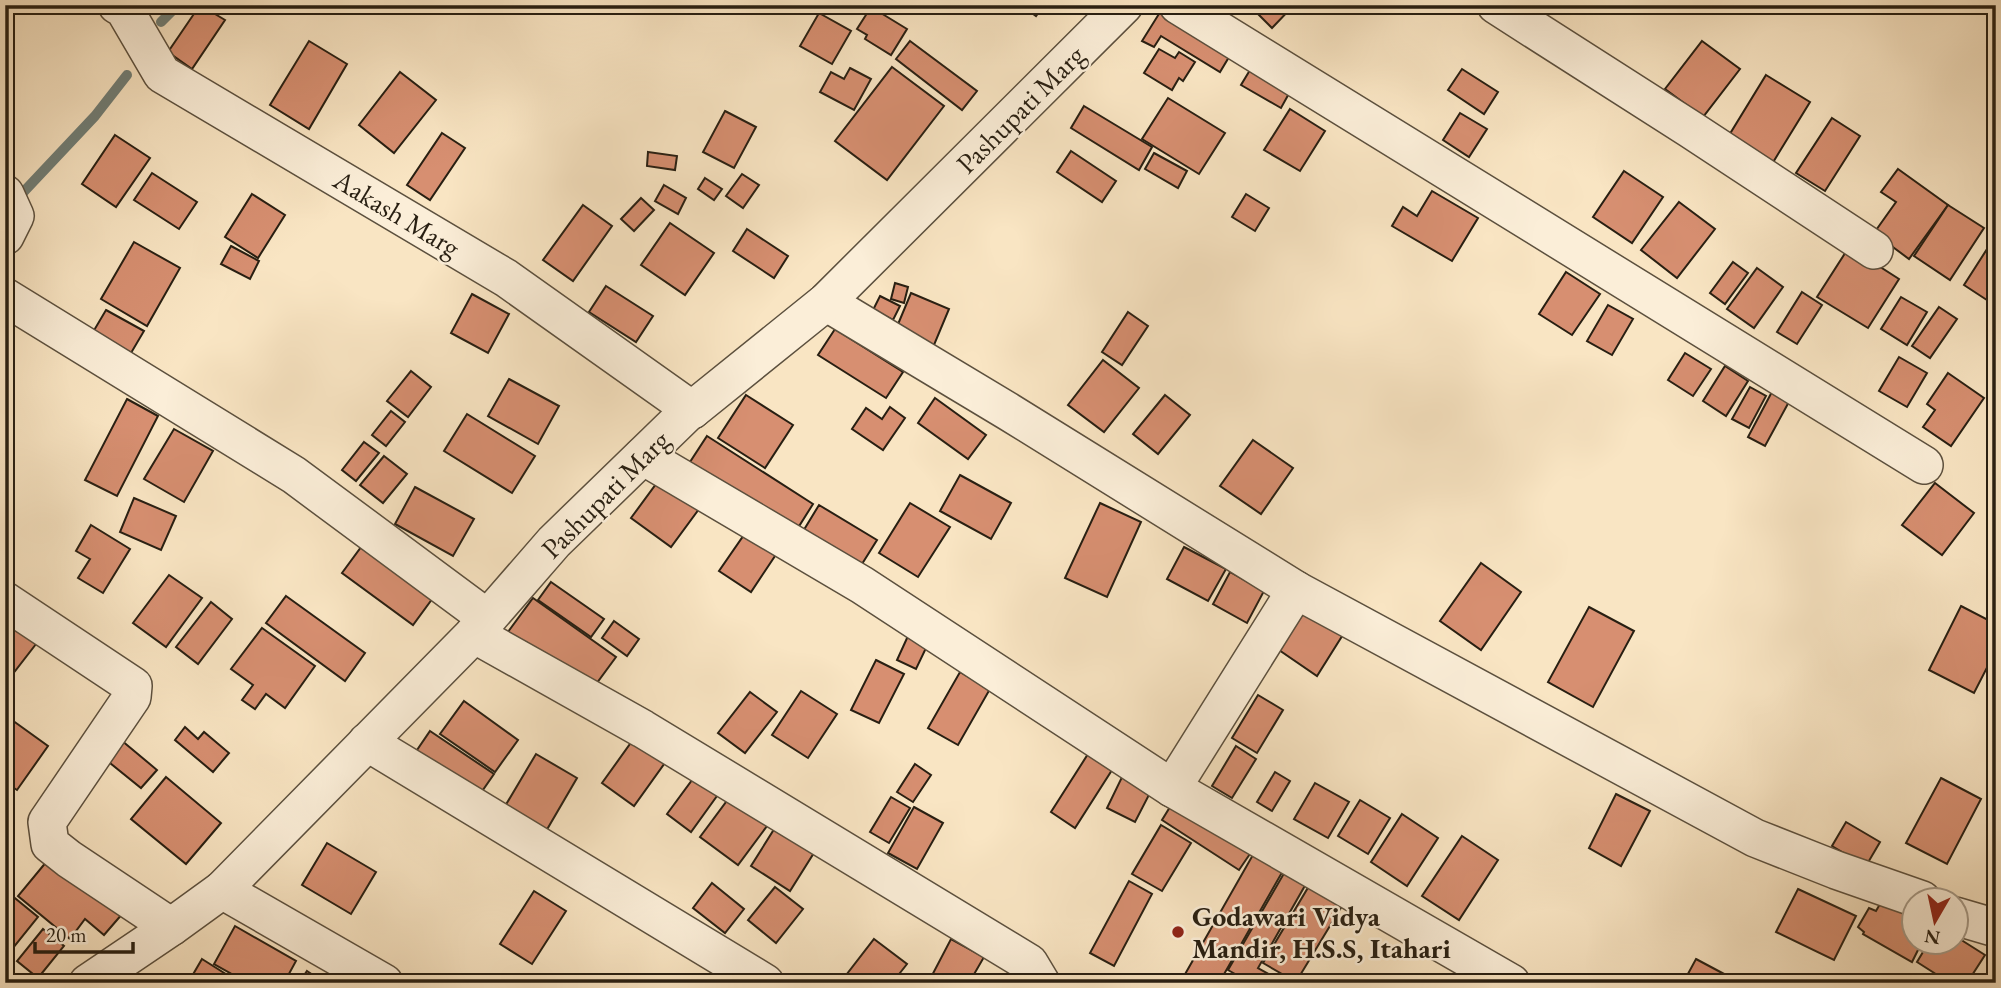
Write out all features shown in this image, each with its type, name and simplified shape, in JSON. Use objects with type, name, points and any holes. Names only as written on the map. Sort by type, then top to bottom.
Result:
[{"type":"street","name":"Aakash Marg","points":[[117,5],[124,9],[162,74],[506,278],[692,410]]},
{"type":"street","name":"Pashupati Marg","points":[[88,983],[222,890],[481,626],[554,542],[691,410],[826,302],[1124,5]]},
{"type":"street","points":[[1178,5],[1924,465]]},
{"type":"street","points":[[1496,5],[1874,250]]},
{"type":"street","points":[[5,297],[294,475],[481,626],[643,729],[1029,963],[1041,983]]},
{"type":"street","points":[[826,302],[1296,590],[1755,838],[1899,893]]},
{"type":"street","points":[[643,456],[862,585],[1172,788],[1511,983]]},
{"type":"street","points":[[1172,788],[1296,590]]},
{"type":"street","points":[[5,601],[133,686],[132,697],[47,822],[50,844],[171,927]]},
{"type":"street","points":[[366,742],[765,983]]},
{"type":"street","points":[[222,890],[384,983]]},
{"type":"street","points":[[1969,920],[1996,928]]},
{"type":"building","points":[[200,5],[225,20],[192,69],[168,52]]},
{"type":"building","points":[[1021,5],[1044,5],[1036,16]]},
{"type":"building","points":[[1249,5],[1294,5],[1272,28]]},
{"type":"building","points":[[871,7],[907,29],[891,55],[865,39],[867,35],[857,29]]},
{"type":"building","points":[[1162,9],[1232,52],[1220,72],[1161,36],[1154,47],[1142,41]]},
{"type":"building","points":[[819,13],[851,31],[832,64],[800,46]]},
{"type":"building","points":[[309,41],[347,64],[309,129],[270,105]]},
{"type":"building","points":[[910,41],[977,91],[962,110],[896,59]]},
{"type":"building","points":[[1702,41],[1740,69],[1703,117],[1665,89]]},
{"type":"building","points":[[1159,49],[1175,58],[1179,52],[1195,62],[1183,81],[1179,78],[1172,90],[1144,73]]},
{"type":"building","points":[[1253,65],[1292,88],[1281,108],[1241,85]]},
{"type":"building","points":[[892,67],[944,106],[887,180],[835,141]]},
{"type":"building","points":[[850,68],[871,79],[854,110],[820,92],[831,72],[844,79]]},
{"type":"building","points":[[1462,69],[1498,92],[1484,114],[1448,90]]},
{"type":"building","points":[[400,72],[436,100],[394,153],[359,125]]},
{"type":"building","points":[[1766,75],[1810,102],[1772,164],[1728,137]]},
{"type":"building","points":[[1168,98],[1225,133],[1199,174],[1142,139]]},
{"type":"building","points":[[1084,106],[1152,147],[1139,170],[1071,128]]},
{"type":"building","points":[[1290,109],[1325,131],[1300,171],[1264,150]]},
{"type":"building","points":[[725,111],[756,127],[734,168],[703,152]]},
{"type":"building","points":[[1460,113],[1487,129],[1469,157],[1443,140]]},
{"type":"building","points":[[1832,118],[1860,136],[1825,191],[1796,173]]},
{"type":"building","points":[[442,133],[465,148],[430,200],[407,185]]},
{"type":"building","points":[[115,135],[150,158],[116,207],[82,184]]},
{"type":"building","points":[[1071,151],[1116,181],[1102,202],[1057,172]]},
{"type":"building","points":[[648,152],[677,156],[675,170],[647,166]]},
{"type":"building","points":[[1154,153],[1187,171],[1178,188],[1145,169]]},
{"type":"building","points":[[1898,169],[1948,205],[1909,259],[1874,233],[1896,202],[1881,192]]},
{"type":"building","points":[[1624,171],[1663,197],[1632,243],[1593,217]]},
{"type":"building","points":[[152,173],[197,202],[179,229],[134,200]]},
{"type":"building","points":[[742,174],[759,185],[743,208],[726,196]]},
{"type":"building","points":[[705,178],[722,189],[714,200],[698,189]]},
{"type":"building","points":[[664,185],[686,198],[678,214],[655,201]]},
{"type":"building","points":[[1432,191],[1478,218],[1452,261],[1392,226],[1403,207],[1417,216]]},
{"type":"building","points":[[252,194],[285,215],[258,258],[225,237]]},
{"type":"building","points":[[1246,194],[1269,208],[1255,231],[1232,217]]},
{"type":"building","points":[[641,198],[654,210],[634,231],[621,219]]},
{"type":"building","points":[[1679,202],[1715,229],[1677,278],[1641,250]]},
{"type":"building","points":[[583,205],[612,226],[573,281],[543,260]]},
{"type":"building","points":[[1948,205],[1984,228],[1950,280],[1914,256]]},
{"type":"building","points":[[670,223],[714,253],[685,295],[641,265]]},
{"type":"building","points":[[747,229],[788,256],[774,278],[733,251]]},
{"type":"building","points":[[1996,235],[1996,306],[1964,285]]},
{"type":"building","points":[[134,242],[180,268],[147,326],[101,299]]},
{"type":"building","points":[[231,246],[259,261],[250,279],[221,264]]},
{"type":"building","points":[[1849,247],[1899,279],[1868,328],[1817,297]]},
{"type":"building","points":[[1733,262],[1748,273],[1725,304],[1710,293]]},
{"type":"building","points":[[1757,268],[1783,287],[1754,328],[1727,309]]},
{"type":"building","points":[[1566,272],[1600,294],[1572,335],[1539,314]]},
{"type":"building","points":[[895,283],[908,287],[904,303],[891,299]]},
{"type":"building","points":[[606,286],[653,316],[636,342],[589,312]]},
{"type":"building","points":[[1802,292],[1822,305],[1797,344],[1777,332]]},
{"type":"building","points":[[911,293],[949,309],[934,345],[896,329]]},
{"type":"building","points":[[472,294],[509,314],[488,353],[451,333]]},
{"type":"building","points":[[880,296],[900,306],[893,320],[873,310]]},
{"type":"building","points":[[1901,297],[1927,312],[1907,345],[1881,329]]},
{"type":"building","points":[[1608,305],[1633,319],[1612,355],[1587,341]]},
{"type":"building","points":[[1939,307],[1957,319],[1930,358],[1912,346]]},
{"type":"building","points":[[106,310],[144,331],[131,353],[93,332]]},
{"type":"building","points":[[1128,312],[1148,326],[1122,365],[1102,352]]},
{"type":"building","points":[[835,329],[903,372],[886,398],[818,355]]},
{"type":"building","points":[[1685,353],[1711,369],[1693,396],[1668,380]]},
{"type":"building","points":[[1899,357],[1927,373],[1907,407],[1879,391]]},
{"type":"building","points":[[1103,360],[1139,388],[1104,432],[1068,405]]},
{"type":"building","points":[[1725,366],[1748,381],[1726,416],[1703,401]]},
{"type":"building","points":[[411,371],[431,387],[408,417],[387,401]]},
{"type":"building","points":[[1948,373],[1984,398],[1951,446],[1923,427],[1935,410],[1927,404]]},
{"type":"building","points":[[509,379],[559,406],[538,444],[488,416]]},
{"type":"building","points":[[1750,387],[1766,396],[1749,428],[1732,419]]},
{"type":"building","points":[[1774,388],[1791,398],[1765,446],[1748,437]]},
{"type":"building","points":[[746,395],[793,425],[765,468],[718,438]]},
{"type":"building","points":[[1165,395],[1190,415],[1158,454],[1133,434]]},
{"type":"building","points":[[935,398],[986,435],[968,459],[918,423]]},
{"type":"building","points":[[127,399],[158,416],[117,496],[85,480]]},
{"type":"building","points":[[890,407],[905,418],[883,450],[852,429],[866,408],[882,419]]},
{"type":"building","points":[[391,411],[405,422],[386,446],[372,435]]},
{"type":"building","points":[[467,414],[535,456],[512,493],[444,451]]},
{"type":"building","points":[[174,429],[213,451],[184,502],[144,479]]},
{"type":"building","points":[[707,436],[813,504],[796,531],[690,462]]},
{"type":"building","points":[[1253,440],[1293,468],[1261,514],[1220,486]]},
{"type":"building","points":[[364,442],[379,453],[356,481],[342,470]]},
{"type":"building","points":[[384,456],[407,474],[383,503],[360,485]]},
{"type":"building","points":[[960,475],[1011,503],[991,539],[940,511]]},
{"type":"building","points":[[659,480],[699,509],[671,547],[631,518]]},
{"type":"building","points":[[1935,483],[1974,513],[1942,555],[1902,525]]},
{"type":"building","points":[[415,487],[474,519],[453,556],[395,524]]},
{"type":"building","points":[[134,498],[176,516],[161,550],[120,532]]},
{"type":"building","points":[[910,503],[950,527],[918,577],[879,553]]},
{"type":"building","points":[[1100,503],[1141,522],[1107,597],[1065,578]]},
{"type":"building","points":[[819,505],[877,540],[857,572],[799,538]]},
{"type":"building","points":[[91,525],[130,549],[103,593],[78,578],[90,559],[76,551]]},
{"type":"building","points":[[746,532],[777,553],[751,592],[719,571]]},
{"type":"building","points":[[367,539],[438,591],[413,625],[342,573]]},
{"type":"building","points":[[1184,547],[1226,569],[1208,601],[1167,579]]},
{"type":"building","points":[[1481,563],[1521,592],[1481,650],[1440,621]]},
{"type":"building","points":[[1230,572],[1264,591],[1247,623],[1213,604]]},
{"type":"building","points":[[169,575],[202,598],[166,647],[133,623]]},
{"type":"building","points":[[551,582],[604,619],[591,637],[538,600]]},
{"type":"building","points":[[286,596],[365,653],[345,681],[266,623]]},
{"type":"building","points":[[533,598],[616,657],[588,695],[505,636]]},
{"type":"building","points":[[211,602],[232,619],[198,664],[176,647]]},
{"type":"building","points":[[1961,606],[1996,624],[1996,650],[1974,693],[1929,670]]},
{"type":"building","points":[[1589,607],[1634,631],[1593,707],[1548,682]]},
{"type":"building","points":[[1307,608],[1344,633],[1317,676],[1279,650]]},
{"type":"building","points":[[614,621],[639,639],[627,656],[602,638]]},
{"type":"building","points":[[5,622],[36,644],[5,684]]},
{"type":"building","points":[[262,628],[315,666],[285,708],[266,694],[255,709],[242,700],[253,685],[231,669]]},
{"type":"building","points":[[908,636],[927,646],[916,669],[897,660]]},
{"type":"building","points":[[876,660],[904,674],[879,723],[851,710]]},
{"type":"building","points":[[960,672],[990,689],[958,745],[928,728]]},
{"type":"building","points":[[801,691],[837,714],[808,758],[772,735]]},
{"type":"building","points":[[750,692],[777,712],[745,753],[718,733]]},
{"type":"building","points":[[1258,695],[1283,710],[1257,753],[1232,738]]},
{"type":"building","points":[[464,701],[518,740],[495,772],[440,734]]},
{"type":"building","points":[[5,715],[48,746],[17,790],[5,782]]},
{"type":"building","points":[[185,727],[198,739],[204,732],[229,753],[213,772],[175,740]]},
{"type":"building","points":[[430,731],[494,774],[478,797],[415,753]]},
{"type":"building","points":[[635,737],[667,760],[634,806],[602,783]]},
{"type":"building","points":[[121,740],[157,770],[141,788],[105,759]]},
{"type":"building","points":[[1236,746],[1256,759],[1232,798],[1212,786]]},
{"type":"building","points":[[536,754],[577,778],[542,838],[501,813]]},
{"type":"building","points":[[1088,754],[1112,770],[1075,828],[1051,812]]},
{"type":"building","points":[[915,764],[931,775],[913,802],[897,792]]},
{"type":"building","points":[[698,772],[722,789],[691,832],[667,814]]},
{"type":"building","points":[[1275,772],[1290,781],[1272,811],[1257,802]]},
{"type":"building","points":[[1123,775],[1152,789],[1135,822],[1107,808]]},
{"type":"building","points":[[166,777],[221,823],[186,864],[131,819]]},
{"type":"building","points":[[1941,778],[1981,799],[1947,864],[1906,843]]},
{"type":"building","points":[[1315,783],[1349,802],[1328,838],[1294,819]]},
{"type":"building","points":[[732,794],[770,822],[738,865],[700,837]]},
{"type":"building","points":[[1178,794],[1256,845],[1239,870],[1162,820]]},
{"type":"building","points":[[1616,794],[1650,811],[1621,866],[1589,848]]},
{"type":"building","points":[[891,797],[910,808],[889,843],[870,832]]},
{"type":"building","points":[[1360,800],[1390,818],[1368,854],[1338,836]]},
{"type":"building","points":[[914,807],[943,823],[917,869],[888,853]]},
{"type":"building","points":[[1402,814],[1438,838],[1407,886],[1371,862]]},
{"type":"building","points":[[1846,822],[1880,842],[1866,866],[1832,846]]},
{"type":"building","points":[[778,823],[817,848],[790,891],[751,866]]},
{"type":"building","points":[[1161,825],[1191,843],[1162,891],[1132,874]]},
{"type":"building","points":[[1462,836],[1498,860],[1459,920],[1422,896]]},
{"type":"building","points":[[327,843],[376,872],[351,914],[302,885]]},
{"type":"building","points":[[1258,846],[1288,862],[1219,983],[1180,983]]},
{"type":"building","points":[[52,855],[123,913],[104,935],[85,919],[70,939],[18,896]]},
{"type":"building","points":[[1290,863],[1311,875],[1258,968],[1285,983],[1251,983],[1228,970]]},
{"type":"building","points":[[1129,881],[1152,894],[1114,966],[1090,953]]},
{"type":"building","points":[[1312,881],[1345,901],[1296,982],[1263,963]]},
{"type":"building","points":[[712,883],[744,909],[725,933],[693,908]]},
{"type":"building","points":[[775,887],[803,909],[776,943],[748,920]]},
{"type":"building","points":[[1798,889],[1856,916],[1834,960],[1776,932]]},
{"type":"building","points":[[5,890],[38,917],[5,958]]},
{"type":"building","points":[[1888,890],[1899,896],[1899,955],[1863,934],[1858,927],[1869,908],[1876,911]]},
{"type":"building","points":[[534,891],[566,911],[532,964],[500,944]]},
{"type":"building","points":[[235,926],[296,961],[284,983],[248,983],[214,964]]},
{"type":"building","points":[[43,929],[64,946],[38,978],[17,961]]},
{"type":"building","points":[[874,939],[907,964],[892,983],[840,983]]},
{"type":"building","points":[[951,939],[984,957],[969,983],[928,983]]},
{"type":"building","points":[[1969,945],[1985,955],[1967,983],[1950,983],[1917,962],[1921,956],[1969,956]]},
{"type":"building","points":[[1902,956],[1915,956],[1912,962]]},
{"type":"building","points":[[202,959],[240,983],[188,983]]},
{"type":"building","points":[[1696,959],[1741,983],[1683,983]]},
{"type":"building","points":[[307,971],[325,983],[299,983]]},
{"type":"waterway","points":[[161,22],[178,5]]},
{"type":"waterway","points":[[15,201],[95,116],[127,75]]},
{"type":"place","name":"Godawari Vidya Mandir, H.S.S, Itahari","points":[[1178,932]]}]
